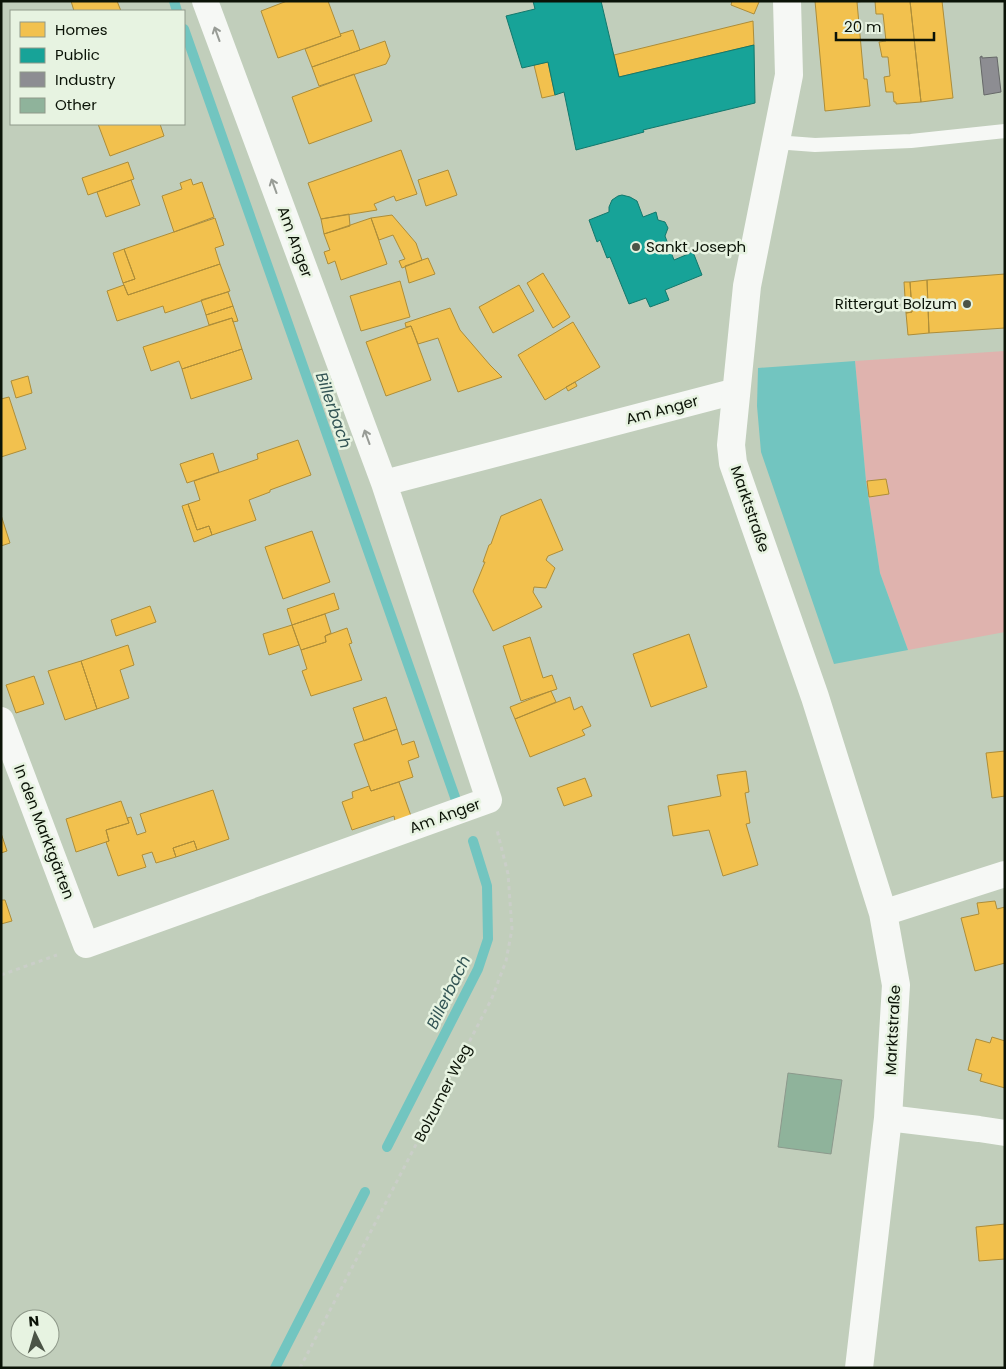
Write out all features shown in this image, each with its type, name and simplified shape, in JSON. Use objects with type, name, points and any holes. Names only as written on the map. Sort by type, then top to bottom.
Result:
[{"type":"street","name":"Am Anger","points":[[86,945],[489,800],[384,482],[205,1]]},
{"type":"street","name":"Marktstraße","points":[[786,1],[789,75],[747,286],[731,444],[733,463],[815,697],[883,913],[896,985],[888,1118],[859,1368]]},
{"type":"street","name":"Am Anger","points":[[384,482],[736,391]]},
{"type":"street","name":"In den Marktgärten","points":[[1,720],[86,945]]},
{"type":"street","points":[[883,913],[1005,874]]},
{"type":"street","points":[[888,1118],[978,1128],[1005,1133]]},
{"type":"lane","points":[[775,142],[815,145],[911,141],[1005,131]]},
{"type":"path","name":"Bolzumer Weg","points":[[300,1368],[492,998],[506,961],[512,929],[508,874],[489,800]]},
{"type":"path","points":[[1,975],[86,945]]},
{"type":"shaded area","points":[[1005,351],[1005,632],[908,650],[880,573],[866,481],[855,361]]},
{"type":"water","points":[[855,361],[866,481],[880,573],[908,650],[834,664],[761,452],[757,406],[758,368]]},
{"type":"building: Homes","points":[[71,1],[117,1],[121,10],[74,10]]},
{"type":"building: Homes","points":[[287,1],[328,1],[341,36],[278,58],[261,11]]},
{"type":"building: Homes","points":[[732,1],[759,2],[754,14],[731,5]]},
{"type":"building: Homes","points":[[815,1],[865,1],[857,2],[864,79],[867,79],[870,106],[825,111]]},
{"type":"building: Homes","points":[[875,1],[910,1],[921,102],[896,104],[893,92],[886,92],[884,77],[890,76],[888,57],[882,57],[879,42],[886,41],[883,14],[876,14]]},
{"type":"building: Homes","points":[[910,1],[942,1],[953,98],[921,102]]},
{"type":"building: Homes","points":[[753,21],[754,45],[619,77],[614,55]]},
{"type":"building: Homes","points":[[353,30],[360,50],[312,67],[305,49]]},
{"type":"building: Homes","points":[[385,41],[390,56],[386,64],[319,86],[312,67]]},
{"type":"building: Homes","points":[[548,62],[555,95],[542,98],[534,65]]},
{"type":"building: Homes","points":[[354,74],[372,121],[309,144],[292,97]]},
{"type":"building: Homes","points":[[98,125],[160,125],[164,136],[110,156]]},
{"type":"building: Homes","points":[[401,150],[417,194],[396,201],[394,196],[374,204],[377,210],[321,219],[308,183]]},
{"type":"building: Homes","points":[[128,162],[134,179],[88,195],[82,178]]},
{"type":"building: Homes","points":[[448,170],[457,195],[426,206],[418,180]]},
{"type":"building: Homes","points":[[191,179],[193,185],[202,182],[214,217],[174,232],[162,196],[182,189],[180,183]]},
{"type":"building: Homes","points":[[131,180],[140,205],[106,217],[97,192]]},
{"type":"building: Homes","points":[[349,214],[350,226],[324,234],[321,219]]},
{"type":"building: Homes","points":[[392,215],[416,243],[422,260],[402,268],[399,261],[405,259],[393,235],[379,240],[371,218]]},
{"type":"building: Homes","points":[[215,218],[224,245],[215,248],[220,264],[128,295],[123,283],[135,279],[124,249]]},
{"type":"building: Homes","points":[[371,218],[387,264],[341,280],[335,261],[328,264],[324,252],[330,250],[324,234]]},
{"type":"building: Homes","points":[[124,249],[135,279],[123,283],[113,253]]},
{"type":"building: Homes","points":[[428,258],[435,274],[409,283],[405,266]]},
{"type":"building: Homes","points":[[220,264],[230,291],[165,313],[163,306],[117,321],[107,291],[124,285],[128,295]]},
{"type":"building: Homes","points":[[543,273],[570,317],[553,328],[527,283]]},
{"type":"building: Homes","name":"Rittergut Bolzum","points":[[1005,274],[1005,328],[929,333],[927,280]]},
{"type":"building: Homes","points":[[927,280],[929,333],[908,335],[906,313],[912,312],[910,282]]},
{"type":"building: Homes","points":[[400,281],[410,317],[361,331],[350,296]]},
{"type":"building: Homes","points":[[904,282],[910,282],[912,312],[906,313]]},
{"type":"building: Homes","points":[[519,285],[534,311],[493,333],[479,307]]},
{"type":"building: Homes","points":[[228,292],[233,306],[206,315],[201,300]]},
{"type":"building: Homes","points":[[233,306],[238,321],[233,322],[232,318],[209,325],[206,315]]},
{"type":"building: Homes","points":[[450,308],[460,330],[502,377],[458,392],[438,338],[418,344],[411,326],[406,327],[405,323]]},
{"type":"building: Homes","points":[[232,318],[242,349],[182,369],[179,361],[151,371],[143,347]]},
{"type":"building: Homes","points":[[573,322],[600,367],[545,400],[518,355]]},
{"type":"building: Homes","points":[[411,326],[431,380],[386,396],[366,342]]},
{"type":"building: Homes","points":[[242,349],[252,379],[191,399],[182,369]]},
{"type":"building: Homes","points":[[28,376],[32,393],[16,398],[11,381]]},
{"type":"building: Homes","points":[[575,382],[577,386],[568,391],[566,387]]},
{"type":"building: Homes","points":[[9,397],[26,449],[1,457],[1,399]]},
{"type":"building: Homes","points":[[298,440],[311,475],[249,500],[256,520],[212,535],[209,526],[197,530],[188,504],[200,500],[194,481],[258,459],[257,454]]},
{"type":"building: Homes","points":[[213,453],[219,472],[187,483],[180,464]]},
{"type":"building: Homes","points":[[886,479],[889,494],[869,497],[867,481]]},
{"type":"building: Homes","points":[[541,499],[563,550],[548,556],[546,560],[555,568],[546,588],[534,587],[533,592],[542,607],[493,631],[473,591],[485,562],[483,562],[489,545],[501,516]]},
{"type":"building: Homes","points":[[188,504],[197,530],[209,526],[212,535],[194,542],[182,506]]},
{"type":"building: Homes","points":[[1,515],[10,543],[1,546]]},
{"type":"building: Homes","points":[[312,531],[330,582],[283,599],[265,547]]},
{"type":"building: Homes","points":[[334,593],[339,609],[292,625],[287,609]]},
{"type":"building: Homes","points":[[150,606],[156,622],[116,636],[111,620]]},
{"type":"building: Homes","points":[[325,614],[331,633],[325,636],[326,642],[301,650],[292,625]]},
{"type":"building: Homes","points":[[292,625],[299,645],[269,655],[263,634]]},
{"type":"building: Homes","points":[[347,628],[352,643],[349,644],[362,680],[311,696],[302,671],[307,669],[301,650],[326,642],[325,636]]},
{"type":"building: Homes","points":[[689,634],[707,687],[651,707],[633,654]]},
{"type":"building: Homes","points":[[530,637],[543,678],[552,675],[557,689],[521,701],[503,646]]},
{"type":"building: Homes","points":[[128,645],[134,665],[120,670],[129,698],[97,709],[81,661]]},
{"type":"building: Homes","points":[[81,661],[97,709],[65,720],[48,671]]},
{"type":"building: Homes","points":[[34,676],[44,704],[16,713],[6,685]]},
{"type":"building: Homes","points":[[551,691],[556,702],[515,719],[510,707]]},
{"type":"building: Homes","points":[[386,697],[397,729],[364,741],[353,708]]},
{"type":"building: Homes","points":[[570,697],[574,710],[582,706],[591,726],[582,730],[585,735],[530,757],[515,719]]},
{"type":"building: Homes","points":[[397,729],[402,745],[414,741],[419,757],[408,761],[413,777],[371,791],[354,744]]},
{"type":"building: Homes","points":[[1005,751],[1005,796],[992,798],[986,753]]},
{"type":"building: Homes","points":[[746,771],[749,792],[745,793],[750,823],[746,824],[758,865],[723,876],[709,830],[673,836],[668,806],[721,796],[717,775]]},
{"type":"building: Homes","points":[[585,778],[592,796],[564,806],[557,788]]},
{"type":"building: Homes","points":[[399,782],[411,816],[395,821],[394,816],[352,830],[342,802],[353,798],[352,792],[369,786],[371,791]]},
{"type":"building: Homes","points":[[213,790],[229,839],[197,850],[194,841],[173,848],[176,857],[156,863],[152,852],[142,855],[146,867],[118,876],[106,842],[109,841],[106,830],[129,823],[127,818],[131,817],[137,835],[146,832],[140,814]]},
{"type":"building: Homes","points":[[121,801],[129,823],[106,830],[109,841],[76,852],[66,819]]},
{"type":"building: Homes","points":[[1,833],[7,851],[1,853]]},
{"type":"building: Homes","points":[[194,841],[197,850],[176,857],[173,848]]},
{"type":"building: Homes","points":[[1,900],[5,900],[12,921],[1,924]]},
{"type":"building: Homes","points":[[995,901],[997,909],[1005,907],[1005,963],[975,971],[961,918],[979,914],[977,903]]},
{"type":"building: Homes","points":[[992,1037],[1005,1041],[1005,1088],[980,1081],[982,1074],[968,1070],[976,1039],[990,1043]]},
{"type":"building: Homes","points":[[1005,1224],[1005,1259],[979,1261],[976,1227]]},
{"type":"building: Public","points":[[533,1],[601,1],[619,77],[754,45],[755,103],[643,130],[644,132],[576,150],[564,92],[555,95],[548,62],[522,68],[506,16],[535,9]]},
{"type":"building: Public","name":"Sankt Joseph","points":[[622,195],[637,201],[643,217],[656,212],[658,220],[665,222],[668,228],[665,236],[674,260],[693,252],[702,275],[665,290],[669,300],[650,307],[646,298],[629,304],[610,257],[607,258],[600,240],[597,242],[589,220],[609,212],[612,200]]},
{"type":"building: Industry","points":[[982,56],[982,58],[997,57],[1001,92],[984,95],[980,57]]},
{"type":"building: Other","points":[[788,1073],[842,1080],[831,1154],[778,1147]]},
{"type":"waterway","name":"Billerbach","points":[[174,1],[177,10]]},
{"type":"waterway","name":"Billerbach","points":[[185,32],[456,800]]},
{"type":"waterway","name":"Billerbach","points":[[387,1147],[478,969],[488,939],[487,886],[473,841]]},
{"type":"waterway","name":"Billerbach","points":[[275,1368],[365,1192]]},
{"type":"place","name":"Sankt Joseph","points":[[636,247]]},
{"type":"place","name":"Rittergut Bolzum","points":[[967,304]]}]
